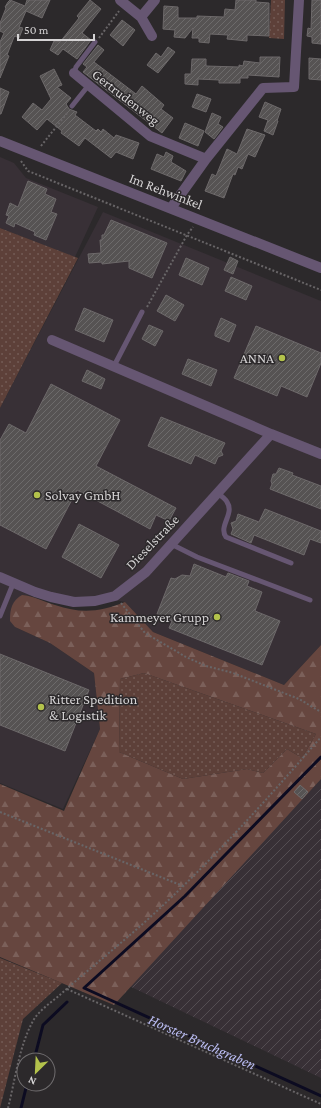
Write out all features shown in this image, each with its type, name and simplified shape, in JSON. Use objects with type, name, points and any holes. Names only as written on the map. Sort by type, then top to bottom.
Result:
[{"type":"street","points":[[142,16],[155,0]]},
{"type":"street","points":[[172,208],[206,160],[263,88],[294,87],[299,0]]},
{"type":"street","points":[[122,2],[142,16],[152,36]]},
{"type":"street","name":"Gertrudenweg","points":[[74,73],[150,136],[206,160]]},
{"type":"street","name":"Im Rehwinkel","points":[[0,141],[198,218],[321,268]]},
{"type":"street","points":[[52,340],[321,454]]},
{"type":"street","name":"Dieselstraße","points":[[0,577],[51,598],[74,602],[115,596],[146,572],[271,434]]},
{"type":"lane","points":[[74,73],[76,67],[95,42]]},
{"type":"lane","points":[[72,106],[88,86]]},
{"type":"lane","points":[[114,366],[142,312]]},
{"type":"lane","points":[[217,492],[227,501],[229,506],[229,514],[224,526],[224,533],[226,537],[291,563]]},
{"type":"lane","points":[[171,544],[197,557],[310,600]]},
{"type":"lane","points":[[0,616],[14,584]]},
{"type":"path","points":[[95,42],[122,2]]},
{"type":"path","points":[[41,147],[72,106]]},
{"type":"path","points":[[17,159],[23,162],[28,171],[321,290]]},
{"type":"path","points":[[142,312],[147,307],[198,218]]},
{"type":"path","points":[[115,596],[145,633],[186,657],[206,666],[233,673],[292,696],[321,712]]},
{"type":"path","points":[[8,1108],[21,1054],[30,1027],[34,1020],[67,989],[146,921],[183,886],[285,779],[321,737]]},
{"type":"path","points":[[0,812],[183,886]]},
{"type":"path","points":[[67,989],[321,1104]]},
{"type":"shaded area","points":[[271,0],[285,0],[284,39],[269,38]]},
{"type":"shaded area","points":[[0,157],[14,163],[26,178],[98,207],[75,257],[0,228]]},
{"type":"shaded area","points":[[103,212],[321,301],[321,645],[284,685],[153,632],[125,602],[100,597],[74,602],[33,591],[30,596],[22,595],[15,627],[50,643],[94,673],[100,729],[63,809],[0,783],[0,408]]},
{"type":"shaded area","points":[[0,228],[78,258],[0,408]]},
{"type":"shaded area","points":[[144,673],[316,734],[302,758],[287,749],[263,773],[247,769],[183,779],[119,752],[120,679]]},
{"type":"shaded area","points":[[321,779],[321,1078],[125,984]]},
{"type":"shaded area","points":[[0,958],[62,983],[23,1019],[0,1108]]},
{"type":"green space","points":[[22,595],[64,608],[82,611],[99,610],[125,602],[153,632],[284,685],[321,645],[321,779],[114,1005],[0,957],[0,784],[64,811],[100,729],[94,673],[50,643],[15,627],[10,621],[10,612],[12,605]],"holes":[[[144,673],[316,734],[302,758],[287,749],[263,773],[247,769],[183,779],[119,752],[120,679]]]},
{"type":"building","points":[[10,0],[25,6],[27,0],[50,0],[42,18],[26,11],[19,27],[23,28],[19,38],[14,37],[7,55],[9,56],[0,78],[0,42],[4,33],[0,31],[0,23],[6,8],[5,7]]},
{"type":"building","points":[[90,0],[101,9],[82,33],[91,40],[77,59],[63,49],[58,55],[50,50],[54,41],[60,42],[79,18],[77,16]]},
{"type":"building","points":[[236,0],[256,0],[256,2],[269,3],[269,36],[247,35],[247,41],[227,39],[228,35],[210,34],[209,43],[199,42],[199,38],[192,38],[193,28],[185,38],[174,37],[175,30],[163,29],[164,6],[178,7],[178,18],[197,18],[197,16],[224,17],[225,9],[235,10]]},
{"type":"building","points":[[312,0],[321,0],[321,44],[312,43],[312,37],[307,36],[308,28],[311,29]]},
{"type":"building","points":[[122,20],[135,30],[123,46],[110,35]]},
{"type":"building","points":[[98,45],[104,50],[94,62],[136,94],[142,86],[164,105],[161,109],[173,118],[162,133],[83,72],[87,67],[83,64]]},
{"type":"building","points":[[168,47],[175,52],[158,73],[147,65],[156,53],[161,57]]},
{"type":"building","points":[[260,57],[280,57],[279,77],[248,75],[248,78],[240,78],[240,83],[219,83],[219,80],[198,79],[198,85],[185,84],[185,74],[191,74],[192,59],[206,59],[206,66],[239,67],[239,65],[243,66],[244,61],[260,63]]},
{"type":"building","points":[[309,58],[321,59],[321,80],[309,79]]},
{"type":"building","points":[[54,69],[62,85],[57,87],[71,98],[66,104],[69,109],[77,112],[75,115],[96,131],[98,129],[101,132],[103,129],[114,138],[116,135],[139,143],[133,159],[116,152],[111,158],[85,138],[79,146],[61,133],[62,131],[47,119],[37,130],[22,117],[33,103],[42,110],[51,99],[40,76]]},
{"type":"building","points":[[0,88],[9,92],[1,114],[0,114]]},
{"type":"building","points":[[197,94],[211,99],[206,112],[192,107]]},
{"type":"building","points":[[265,102],[281,109],[273,135],[264,131],[268,120],[259,117]]},
{"type":"building","points":[[212,113],[221,117],[218,124],[223,127],[214,139],[205,132]]},
{"type":"building","points":[[185,123],[204,131],[198,146],[179,138]]},
{"type":"building","points":[[247,129],[265,135],[255,157],[248,154],[242,169],[238,167],[235,175],[233,174],[224,198],[205,191],[212,174],[216,176],[227,149],[237,154]]},
{"type":"building","points":[[166,152],[173,156],[171,162],[186,171],[181,181],[151,169],[157,154],[164,157]]},
{"type":"building","points":[[28,181],[47,189],[45,194],[56,199],[51,212],[57,214],[46,240],[34,235],[35,232],[15,223],[14,227],[6,223],[9,216],[6,215],[10,203],[18,207]]},
{"type":"building","points":[[111,220],[167,243],[152,278],[129,268],[129,261],[102,264],[102,262],[89,263],[88,254],[101,253],[100,240],[102,240],[102,235],[104,235]]},
{"type":"building","points":[[230,257],[238,261],[233,274],[224,270]]},
{"type":"building","points":[[186,258],[209,268],[202,285],[179,275]]},
{"type":"building","points":[[231,277],[252,286],[246,300],[225,291]]},
{"type":"building","points":[[166,295],[184,305],[175,321],[157,311]]},
{"type":"building","points":[[84,308],[113,320],[104,342],[75,330]]},
{"type":"building","points":[[221,318],[236,325],[229,342],[215,336]]},
{"type":"building","points":[[149,325],[163,331],[155,346],[142,339]]},
{"type":"building","name":"ANNA","points":[[256,326],[321,353],[321,363],[307,397],[281,386],[277,396],[234,378]]},
{"type":"building","points":[[188,359],[217,370],[211,386],[182,374]]},
{"type":"building","points":[[87,370],[105,379],[101,389],[82,381]]},
{"type":"building","points":[[51,384],[120,420],[96,466],[176,508],[169,521],[156,515],[150,529],[77,490],[46,549],[0,525],[0,440],[9,424],[26,433]]},
{"type":"building","points":[[161,417],[225,443],[221,451],[223,455],[218,457],[215,464],[195,455],[191,464],[148,446]]},
{"type":"building","points":[[279,468],[293,473],[292,475],[321,486],[321,509],[270,489],[273,474],[276,474]]},
{"type":"building","points":[[265,509],[321,531],[321,543],[310,539],[304,555],[254,535],[251,543],[231,534],[233,529],[231,523],[236,521],[238,514],[259,522]]},
{"type":"building","points":[[79,524],[119,545],[101,578],[62,557]]},
{"type":"building","name":"Kammeyer Grupp","points":[[194,564],[226,577],[228,573],[249,581],[247,586],[262,592],[255,611],[280,621],[262,665],[169,628],[172,621],[157,614],[171,578],[175,579],[182,575],[190,576]]},
{"type":"building","name":"Ritter Spedition & Logistik","points":[[0,654],[89,690],[65,751],[0,725]]},
{"type":"building","points":[[300,785],[308,792],[302,799],[294,792]]},
{"type":"waterway","name":"Horster Bruchgraben","points":[[321,757],[185,896],[84,988],[321,1096]]},
{"type":"waterway","points":[[36,1052],[43,1025],[67,1002]]},
{"type":"waterway","points":[[21,1108],[25,1092]]},
{"type":"place","name":"ANNA","points":[[282,358]]},
{"type":"place","name":"Solvay GmbH","points":[[37,495]]},
{"type":"place","name":"Kammeyer Grupp","points":[[217,617]]},
{"type":"place","name":"Ritter Spedition & Logistik","points":[[41,707]]}]
